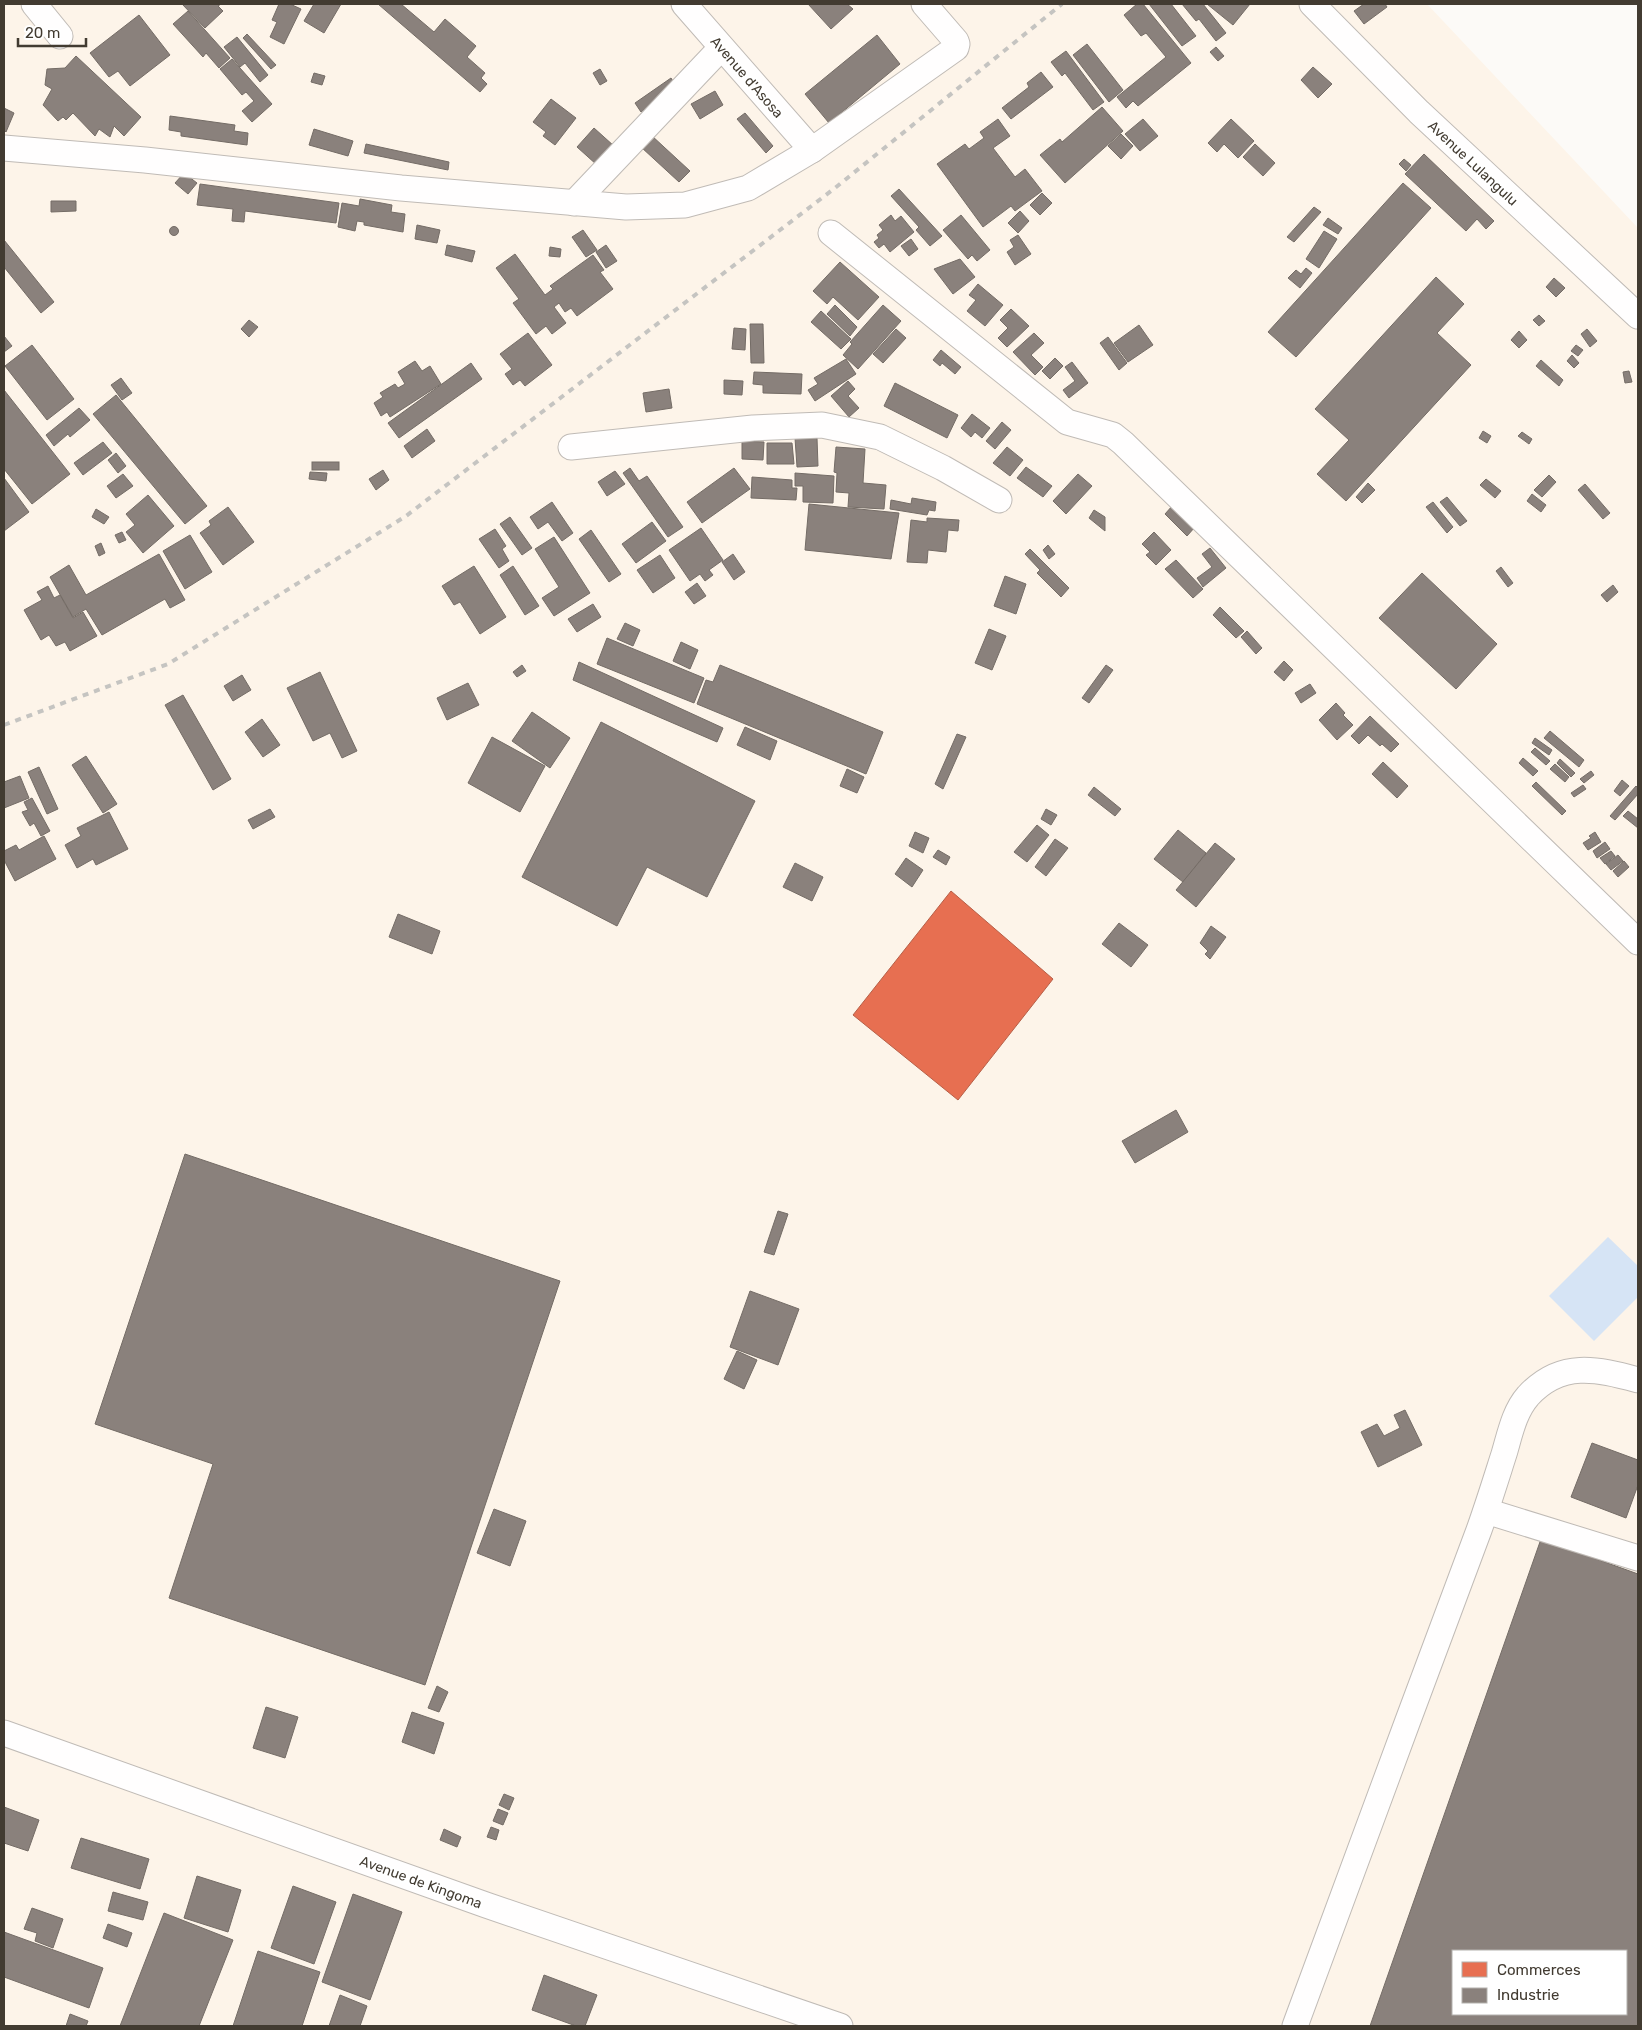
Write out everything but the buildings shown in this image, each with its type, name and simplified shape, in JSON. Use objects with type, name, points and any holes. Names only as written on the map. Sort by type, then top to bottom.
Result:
[{"type":"street","points":[[34,4],[60,36]]},
{"type":"street","name":"Avenue d'Asosa","points":[[684,4],[812,150]]},
{"type":"street","points":[[4,148],[574,203],[626,207],[685,205],[748,188],[812,150],[956,48],[956,41],[924,4]]},
{"type":"street","name":"Avenue Lulangulu","points":[[1312,4],[1447,139],[1638,316]]},
{"type":"street","points":[[574,203],[721,48]]},
{"type":"street","points":[[831,233],[1067,422],[1114,435],[1638,942]]},
{"type":"street","points":[[571,447],[753,428],[822,424],[880,437],[943,468],[1000,500]]},
{"type":"street","points":[[1295,2026],[1486,1511],[1516,1414],[1527,1397],[1546,1379],[1562,1372],[1603,1370],[1638,1380]]},
{"type":"street","points":[[1486,1511],[1638,1558]]},
{"type":"street","name":"Avenue de Kingoma","points":[[4,1733],[486,1905],[840,2026]]},
{"type":"shaded area","points":[[4,4],[1427,4],[1638,228],[1638,2026],[4,2026]]},
{"type":"water","points":[[1608,1237],[1638,1266],[1638,1297],[1594,1341],[1549,1296]]},
{"type":"railway","points":[[4,725],[168,664],[406,516],[835,188],[1062,4]]}]
